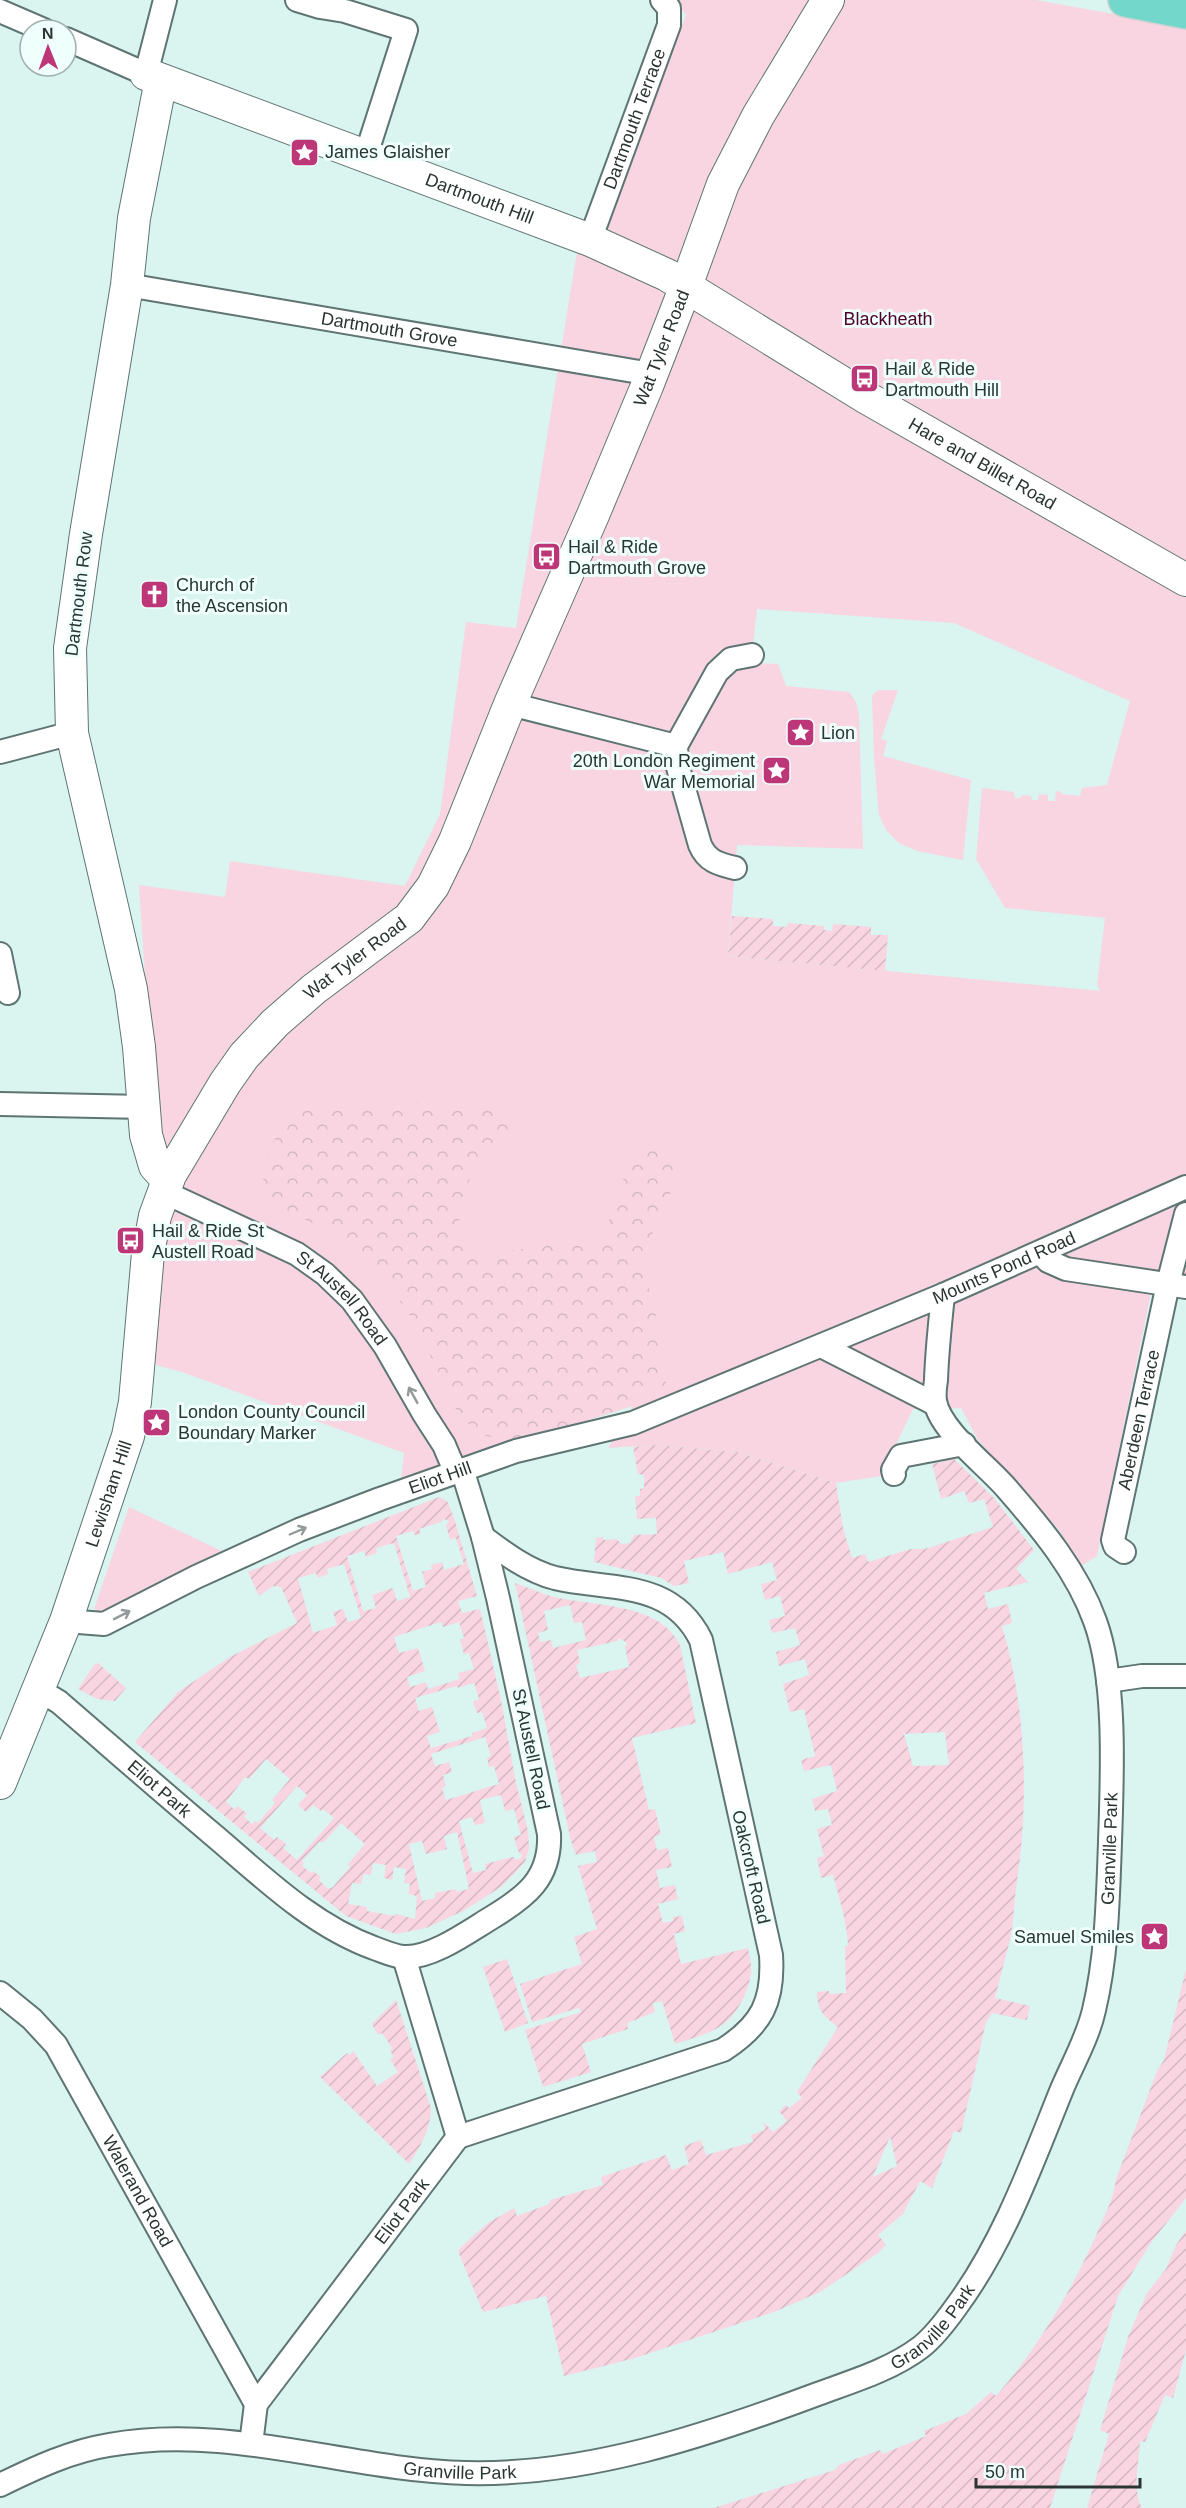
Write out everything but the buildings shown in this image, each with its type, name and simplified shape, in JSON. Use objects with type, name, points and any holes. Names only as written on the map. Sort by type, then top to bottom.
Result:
[{"type":"highway","points":[[1125,0],[1186,12]]},
{"type":"street","name":"Dartmouth Row","points":[[144,1107],[131,989],[72,734],[70,648],[86,534],[128,285],[134,218],[165,0]]},
{"type":"street","points":[[297,0],[345,11],[406,30],[366,155]]},
{"type":"street","name":"Dartmouth Terrace","points":[[590,240],[669,25],[669,8],[662,0]]},
{"type":"street","name":"Wat Tyler Road","points":[[166,1186],[225,1083],[244,1056],[275,1023],[322,983],[409,918],[427,896],[455,841],[510,704],[593,515],[686,286],[723,184],[735,158],[827,1]]},
{"type":"street","points":[[0,11],[18,19]]},
{"type":"street","name":"Dartmouth Hill","points":[[78,44],[154,77],[590,240],[686,286]]},
{"type":"street","name":"Dartmouth Grove","points":[[128,285],[651,374]]},
{"type":"street","name":"Hare and Billet Road","points":[[686,286],[880,405],[1186,580]]},
{"type":"street","points":[[735,868],[718,865],[705,856],[699,845],[677,764],[676,746],[717,672],[730,659],[752,655]]},
{"type":"street","points":[[510,704],[676,746]]},
{"type":"street","points":[[0,752],[72,734]]},
{"type":"street","points":[[0,954],[8,993]]},
{"type":"street","points":[[0,1104],[144,1107],[149,1154],[166,1186]]},
{"type":"street","name":"St Austell Road","points":[[166,1186],[297,1254],[325,1274],[352,1300],[385,1346],[458,1470],[483,1537],[549,1834],[547,1862],[539,1879],[514,1904],[450,1942],[425,1953],[406,1957]]},
{"type":"street","name":"Lewisham Hill","points":[[0,1782],[66,1622],[128,1436],[135,1402],[148,1253],[155,1216],[166,1186]]},
{"type":"street","name":"Mounts Pond Road","points":[[821,1346],[1041,1253],[1186,1188]]},
{"type":"street","name":"Aberdeen Terrace","points":[[1124,1552],[1115,1546],[1113,1540],[1177,1285],[1186,1214]]},
{"type":"street","points":[[1041,1253],[1048,1261],[1066,1269],[1177,1285]]},
{"type":"street","points":[[821,1346],[935,1404],[937,1349],[943,1295]]},
{"type":"street","name":"Eliot Hill","points":[[66,1622],[104,1624],[196,1577],[299,1530],[458,1470],[516,1451],[633,1423],[821,1346]]},
{"type":"street","name":"Granville Park","points":[[2,2480],[55,2460],[108,2445],[179,2438],[251,2444],[413,2470],[497,2473],[563,2466],[637,2451],[751,2419],[893,2363],[922,2346],[942,2326],[988,2257],[1013,2207],[1093,2014],[1102,1960],[1110,1846],[1111,1781],[1108,1681],[1096,1623],[1076,1580],[1042,1531],[1004,1485],[948,1428],[935,1404]]},
{"type":"street","points":[[894,1474],[893,1470],[901,1456],[964,1444]]},
{"type":"street","name":"Oakcroft Road","points":[[458,2137],[723,2050],[744,2036],[759,2019],[769,1998],[772,1980],[771,1955],[703,1652],[692,1622],[677,1608],[659,1598],[622,1587],[555,1578],[534,1570],[483,1537]]},
{"type":"street","points":[[1108,1681],[1142,1676],[1186,1676]]},
{"type":"street","name":"Eliot Park","points":[[39,1690],[59,1702],[310,1915],[362,1944],[406,1957]]},
{"type":"street","points":[[406,1957],[458,2137]]},
{"type":"street","name":"Walerand Road","points":[[0,1993],[33,2019],[56,2045],[256,2404]]},
{"type":"street","name":"Eliot Park","points":[[251,2444],[256,2404],[458,2137]]},
{"type":"green space","name":"Blackheath","points":[[674,0],[1036,0],[1186,27],[1186,1276],[1155,1273],[1097,1556],[1081,1566],[1058,1529],[978,1440],[961,1408],[913,1409],[898,1440],[888,1475],[836,1483],[737,1452],[657,1445],[608,1448],[633,1406],[510,1441],[401,1479],[404,1453],[182,1372],[156,1365],[151,1353],[168,1229],[187,1177],[156,1143],[139,885],[225,897],[230,861],[405,886],[440,814],[466,622],[516,628],[578,245],[605,224],[686,15]],"holes":[[[757,609],[954,623],[1130,701],[1107,785],[1082,788],[1080,796],[1061,794],[1056,791],[1055,801],[1048,801],[1048,795],[1039,794],[1038,800],[1032,800],[1031,796],[1022,795],[1021,798],[1015,798],[1014,792],[982,788],[976,859],[1005,908],[1105,918],[1097,985],[1100,991],[728,956],[737,845],[863,849],[859,715],[856,702],[849,692],[786,686],[778,664],[751,663]]]},
{"type":"green space","points":[[878,690],[898,690],[881,739],[887,741],[883,756],[971,780],[963,860],[917,851],[899,843],[886,830],[879,815],[874,758],[872,696]]},
{"type":"green space","points":[[732,916],[773,919],[773,926],[787,927],[788,923],[824,926],[824,930],[832,931],[833,924],[871,927],[871,935],[888,935],[885,971],[728,956]]},
{"type":"green space","points":[[424,1102],[500,1105],[516,1122],[511,1145],[480,1163],[465,1188],[458,1215],[464,1243],[490,1254],[559,1243],[586,1247],[601,1243],[625,1174],[639,1150],[655,1145],[671,1158],[674,1177],[669,1200],[639,1260],[654,1304],[666,1384],[634,1405],[569,1426],[510,1441],[482,1435],[459,1416],[415,1323],[384,1278],[328,1231],[276,1205],[265,1192],[262,1168],[283,1121],[301,1110],[328,1105]]},
{"type":"green space","points":[[657,1445],[737,1452],[836,1483],[843,1528],[852,1558],[865,1554],[868,1562],[911,1549],[925,1549],[993,1527],[984,1499],[969,1503],[964,1491],[941,1499],[932,1464],[954,1459],[995,1499],[1034,1550],[1016,1569],[1028,1582],[984,1593],[988,1609],[1008,1604],[1012,1623],[1002,1626],[1016,1688],[1024,1786],[1021,1851],[1010,1940],[995,1998],[1030,2006],[1027,2020],[992,2013],[986,2022],[961,2133],[954,2131],[932,2188],[920,2181],[903,2214],[878,2235],[886,2245],[878,2253],[820,2292],[774,2312],[635,2358],[564,2376],[546,2296],[483,2312],[458,2251],[488,2223],[514,2208],[517,2216],[549,2204],[550,2200],[603,2185],[601,2177],[666,2155],[672,2170],[689,2164],[684,2146],[701,2140],[706,2155],[753,2142],[751,2135],[765,2130],[764,2122],[773,2132],[787,2121],[779,2111],[786,2105],[789,2108],[802,2098],[797,2092],[838,2027],[822,2012],[818,2004],[817,1992],[846,1993],[845,1946],[848,1946],[844,1919],[833,1875],[821,1878],[817,1858],[824,1856],[817,1829],[832,1825],[828,1809],[815,1811],[812,1799],[837,1791],[831,1765],[804,1771],[801,1760],[815,1756],[804,1709],[790,1712],[783,1684],[809,1675],[805,1659],[779,1666],[776,1652],[800,1645],[795,1628],[772,1633],[769,1620],[785,1616],[780,1596],[765,1600],[761,1584],[777,1580],[772,1562],[728,1574],[723,1552],[684,1561],[689,1583],[674,1586],[661,1578],[594,1562],[596,1538],[616,1539],[622,1544],[630,1543],[634,1535],[657,1534],[656,1518],[637,1519],[635,1496],[640,1496],[640,1489],[644,1488],[644,1475],[638,1474],[633,1447]],"holes":[[[945,1732],[949,1765],[913,1766],[904,1734]],[[890,2137],[897,2166],[873,2177],[873,2176]]]},
{"type":"green space","points":[[439,1497],[447,1501],[477,1596],[458,1601],[462,1613],[480,1609],[528,1831],[529,1848],[525,1862],[501,1887],[463,1911],[426,1928],[396,1934],[346,1916],[135,1742],[178,1692],[230,1657],[297,1623],[281,1587],[273,1586],[259,1596],[248,1572]],"holes":[[[444,1519],[449,1521],[446,1526],[450,1539],[456,1538],[464,1564],[444,1570],[442,1562],[431,1565],[432,1569],[422,1572],[426,1587],[413,1591],[396,1536],[413,1531],[415,1535],[421,1534],[419,1529]],[[394,1543],[410,1597],[397,1601],[393,1588],[372,1595],[376,1608],[363,1611],[347,1556],[364,1551],[366,1557],[377,1553],[376,1548]],[[344,1564],[361,1618],[348,1622],[343,1609],[333,1612],[337,1625],[313,1633],[298,1578],[316,1573],[318,1578],[328,1574],[327,1569]],[[441,1622],[443,1627],[459,1622],[464,1638],[460,1640],[464,1654],[469,1653],[474,1669],[458,1673],[460,1679],[428,1689],[426,1682],[410,1687],[407,1677],[425,1671],[418,1648],[399,1653],[394,1637]],[[474,1683],[479,1699],[473,1702],[477,1713],[482,1712],[487,1728],[472,1733],[472,1736],[431,1748],[427,1736],[440,1732],[432,1707],[419,1711],[415,1698]],[[485,1737],[491,1756],[487,1758],[489,1767],[494,1766],[499,1784],[446,1800],[442,1788],[446,1786],[443,1775],[452,1772],[449,1762],[435,1766],[431,1754]],[[266,1759],[290,1779],[272,1800],[275,1803],[258,1823],[255,1821],[252,1824],[244,1817],[247,1814],[238,1806],[234,1809],[226,1802],[245,1777],[249,1779]],[[297,1786],[307,1795],[298,1805],[306,1812],[313,1805],[321,1811],[323,1809],[334,1818],[297,1860],[283,1848],[286,1844],[277,1837],[274,1840],[260,1828]],[[501,1795],[505,1811],[514,1809],[521,1835],[514,1837],[518,1851],[522,1855],[521,1858],[517,1860],[513,1857],[485,1864],[486,1870],[473,1873],[459,1821],[472,1817],[475,1825],[485,1823],[480,1800]],[[341,1823],[365,1844],[348,1864],[350,1867],[333,1887],[328,1889],[319,1880],[321,1877],[302,1866],[304,1863],[302,1861]],[[457,1832],[469,1889],[435,1893],[435,1898],[422,1901],[409,1844],[422,1841],[426,1854],[447,1849],[444,1836]],[[373,1863],[386,1865],[384,1878],[392,1880],[394,1867],[406,1869],[404,1883],[410,1884],[408,1894],[417,1896],[415,1919],[396,1914],[395,1916],[367,1911],[367,1907],[348,1904],[352,1883],[361,1884],[364,1874],[371,1875]]]},
{"type":"green space","points":[[129,1507],[224,1552],[102,1614],[94,1609]]},
{"type":"green space","points":[[515,1583],[550,1596],[640,1613],[656,1620],[670,1631],[680,1645],[696,1723],[632,1738],[649,1810],[655,1809],[661,1834],[654,1837],[657,1850],[668,1848],[672,1867],[656,1870],[660,1888],[675,1885],[678,1899],[658,1904],[663,1923],[673,1921],[673,1917],[682,1916],[685,1931],[674,1934],[681,1964],[748,1948],[751,1966],[748,1986],[741,2003],[725,2023],[714,2030],[675,2044],[662,2001],[653,2003],[655,2012],[627,2023],[628,2029],[582,2044],[591,2072],[543,2087],[525,2030],[581,2012],[579,2008],[532,2022],[520,1984],[582,1964],[574,1937],[597,1929],[578,1866],[597,1862],[595,1851],[576,1855],[571,1841]],"holes":[[[570,1605],[574,1623],[582,1622],[586,1640],[553,1648],[551,1640],[540,1642],[538,1633],[548,1630],[544,1611]],[[619,1638],[627,1643],[625,1646],[629,1667],[580,1678],[576,1665],[580,1663],[577,1650],[617,1641]]]},
{"type":"green space","points":[[98,1663],[126,1688],[115,1701],[97,1699],[78,1689],[94,1665]]},
{"type":"green space","points":[[507,1959],[528,2023],[505,2032],[483,1967]]},
{"type":"green space","points":[[1186,1969],[1186,2198],[1150,2244],[1118,2296],[1050,2508],[714,2508],[835,2470],[839,2465],[880,2450],[883,2454],[926,2436],[924,2431],[966,2414],[991,2392],[996,2396],[1026,2358],[1053,2318],[1098,2231],[1157,2071],[1164,2060]]},
{"type":"green space","points":[[396,2000],[431,2108],[424,2137],[409,2164],[320,2077],[347,2053],[350,2055],[353,2051],[377,2086],[398,2072],[390,2059],[394,2057],[390,2051],[392,2048],[382,2033],[378,2035],[372,2024]]},
{"type":"green space","points":[[1186,2231],[1186,2350],[1173,2398],[1165,2395],[1145,2442],[1140,2441],[1137,2492],[1142,2508],[1087,2508],[1109,2434],[1100,2430],[1128,2337],[1147,2293],[1166,2269],[1176,2245]]},
{"type":"place","name":"James Glaisher","points":[[304,152]]},
{"type":"place","name":"Hail & Ride Dartmouth Hill","points":[[864,379]]},
{"type":"place","name":"Hail & Ride Dartmouth Grove","points":[[547,557]]},
{"type":"place","name":"Church of the Ascension","points":[[155,595]]},
{"type":"place","name":"Lion","points":[[800,733]]},
{"type":"place","name":"20th London Regiment War Memorial","points":[[776,771]]},
{"type":"place","name":"Hail & Ride St Austell Road","points":[[131,1241]]},
{"type":"place","name":"London County Council Boundary Marker","points":[[157,1422]]},
{"type":"place","name":"Samuel Smiles","points":[[1155,1937]]}]
